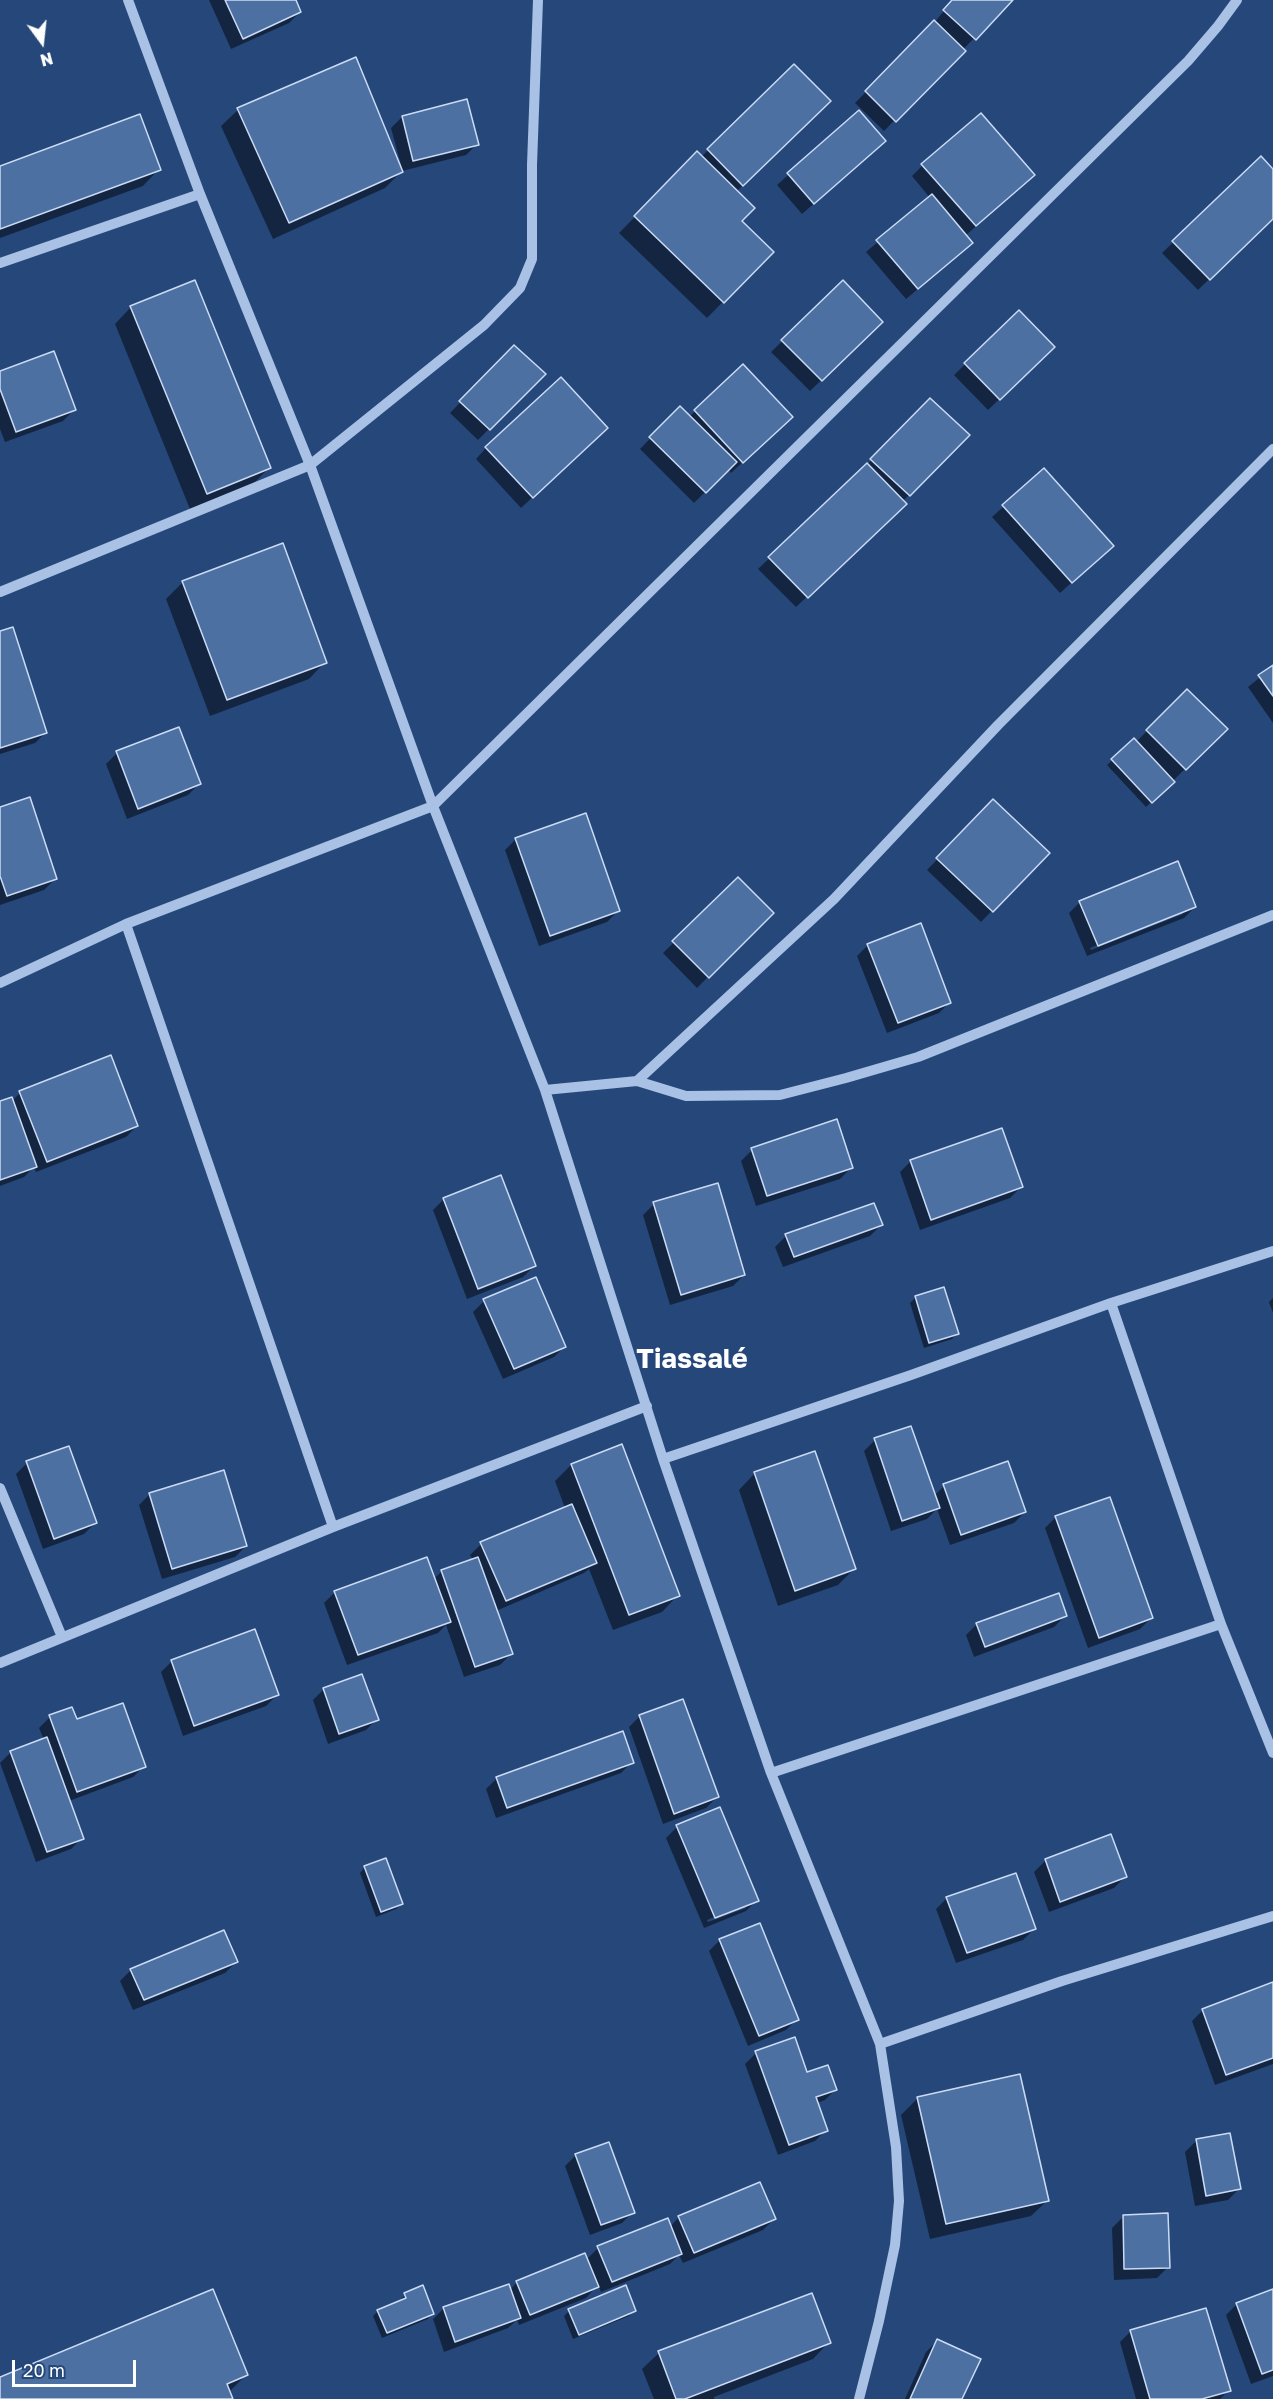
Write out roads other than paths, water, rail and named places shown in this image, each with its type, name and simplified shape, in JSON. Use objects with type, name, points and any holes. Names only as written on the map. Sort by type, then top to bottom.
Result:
[{"type":"street","points":[[128,0],[200,194],[310,465],[433,806],[545,1090],[663,1459],[771,1773],[880,2044],[896,2147],[899,2201],[892,2256],[879,2321],[858,2399]]},
{"type":"street","points":[[0,592],[310,465],[484,325],[520,288],[532,259],[532,165],[538,0]]},
{"type":"street","points":[[0,983],[126,924],[433,806],[1188,61],[1237,0]]},
{"type":"street","points":[[0,263],[200,194]]},
{"type":"street","points":[[637,1081],[834,899],[998,725],[1273,449]]},
{"type":"street","points":[[545,1090],[637,1081],[686,1096],[780,1095],[918,1057],[1273,915]]},
{"type":"street","points":[[126,924],[333,1527]]},
{"type":"street","points":[[663,1459],[911,1375],[1111,1303],[1273,1251]]},
{"type":"street","points":[[1111,1303],[1221,1624],[1273,1753]]},
{"type":"street","points":[[0,1663],[333,1527],[647,1406]]},
{"type":"street","points":[[0,1488],[62,1637]]},
{"type":"street","points":[[771,1773],[1221,1624]]},
{"type":"street","points":[[880,2044],[1062,1981],[1273,1916]]},
{"type":"district","name":"Tiassalé","points":[[692,1359]]}]
